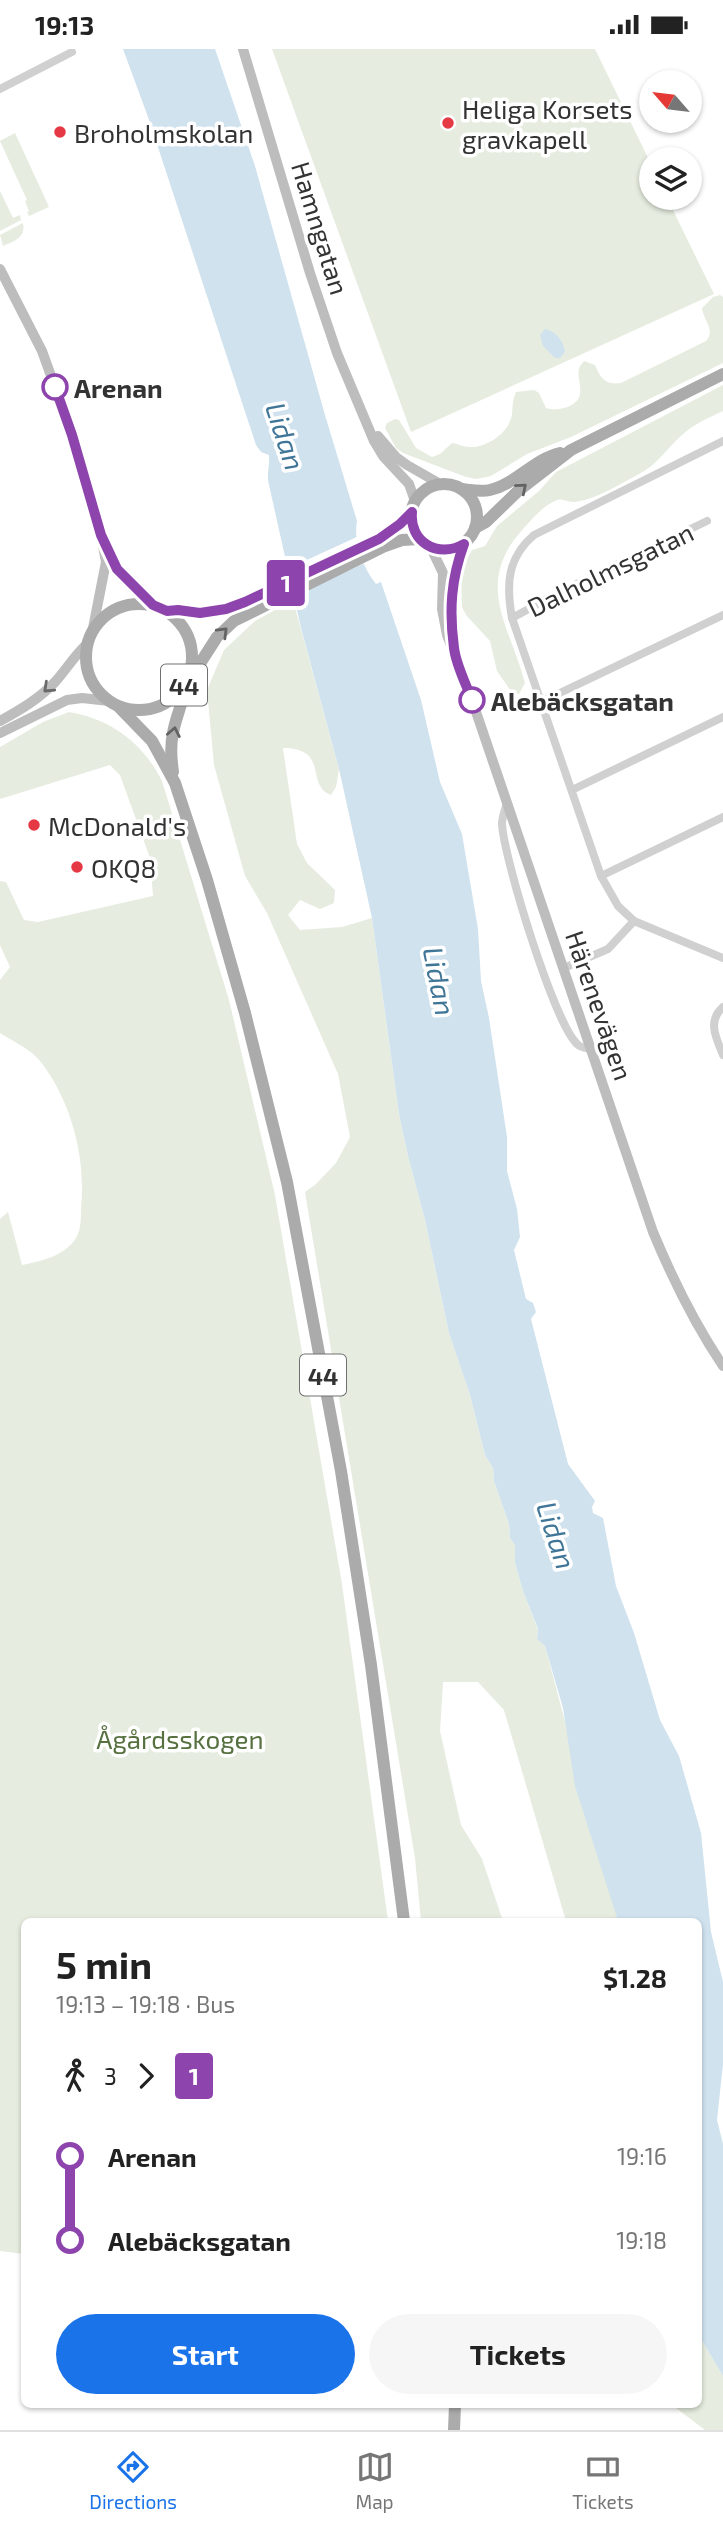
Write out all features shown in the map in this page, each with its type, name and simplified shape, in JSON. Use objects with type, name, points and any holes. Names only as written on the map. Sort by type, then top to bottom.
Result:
[{"type":"main road","points":[[442,485],[461,489],[493,489],[507,483],[541,460],[570,450],[723,375]]},
{"type":"main road","points":[[414,507],[412,526],[419,539],[431,548],[448,550],[464,544],[475,529],[570,450]]},
{"type":"main road","name":"44","points":[[114,704],[138,710],[156,707],[173,698],[217,637],[234,621],[266,598],[382,542],[400,524],[426,489],[442,485]]},
{"type":"main road","points":[[461,489],[475,507],[475,529]]},
{"type":"main road","name":"44","points":[[382,542],[419,539]]},
{"type":"main road","name":"44","points":[[167,611],[200,613],[266,598]]},
{"type":"main road","name":"44","points":[[174,783],[171,752],[173,732],[184,699],[192,650],[189,639],[176,619],[167,611],[153,605],[124,605],[106,614],[93,628],[87,644],[86,666],[94,686],[152,741],[174,783],[245,1013],[287,1182],[341,1471],[371,1665],[404,1918]]},
{"type":"main road","points":[[454,2430],[455,2408]]},
{"type":"street","name":"Hamngatan","points":[[243,49],[310,273],[337,353],[364,417]]},
{"type":"street","points":[[0,89],[72,52]]},
{"type":"street","points":[[0,269],[42,351],[72,435],[101,535],[106,562],[93,628]]},
{"type":"street","points":[[364,417],[396,457],[442,485]]},
{"type":"street","points":[[364,417],[378,449],[409,484],[414,507]]},
{"type":"street","points":[[723,441],[534,535],[518,551],[512,562],[508,589],[512,618],[601,876],[618,906],[634,921],[723,958]]},
{"type":"street","name":"Dalholmsgatan","points":[[512,618],[707,521]]},
{"type":"street","points":[[101,535],[117,569],[153,605]]},
{"type":"street","name":"Härenevägen","points":[[454,649],[451,608],[453,581],[464,544]]},
{"type":"street","name":"Härenevägen","points":[[431,548],[443,573],[442,609],[447,635],[653,1232],[702,1336],[723,1366]]},
{"type":"street","points":[[541,702],[723,615]]},
{"type":"street","points":[[0,721],[49,689],[74,656],[87,644]]},
{"type":"street","points":[[0,733],[67,700],[82,698],[114,704]]},
{"type":"street","points":[[572,790],[723,717]]},
{"type":"street","points":[[507,803],[502,822],[512,876],[541,966],[573,1039],[581,1047],[592,1049]]},
{"type":"street","points":[[601,876],[723,817]]},
{"type":"street","points":[[564,968],[601,954],[620,938],[634,921]]},
{"type":"street","points":[[723,1007],[716,1013],[713,1024],[723,1055]]},
{"type":"green space","points":[[272,49],[595,49],[643,147],[639,147],[639,210],[673,210],[714,294],[411,432]]},
{"type":"green space","points":[[15,133],[49,207],[29,216],[25,201],[27,200],[0,141]]},
{"type":"green space","points":[[0,191],[13,218],[20,215],[21,220],[0,231]]},
{"type":"green space","points":[[23,223],[21,236],[3,246],[0,235]]},
{"type":"green space","points":[[713,297],[723,297],[723,363],[571,437],[527,454],[491,476],[476,479],[466,477],[403,453],[396,448],[385,428],[387,423],[399,420],[416,448],[432,457],[440,454],[452,443],[469,447],[483,445],[496,438],[507,427],[516,392],[534,390],[539,393],[546,408],[566,407],[575,402],[580,394],[578,373],[584,361],[595,365],[607,382],[621,383],[706,341],[710,333],[702,308]]},
{"type":"green space","points":[[723,385],[723,411],[687,431],[651,466],[592,498],[575,502],[558,500],[551,503],[530,521],[508,549],[500,568],[500,605],[525,683],[519,694],[513,694],[497,671],[490,641],[462,607],[461,576],[472,550],[485,546],[497,526],[539,491],[556,472]]},
{"type":"green space","points":[[293,600],[339,769],[336,787],[331,795],[319,784],[312,760],[307,754],[283,748],[297,844],[307,863],[335,890],[334,903],[320,909],[300,900],[288,915],[300,930],[342,927],[372,918],[399,1114],[449,1333],[470,1395],[485,1455],[493,1468],[494,1481],[509,1524],[510,1538],[515,1545],[515,1563],[538,1630],[537,1639],[545,1646],[617,1918],[565,1918],[504,1710],[478,1682],[443,1682],[440,1731],[461,1825],[482,1859],[502,1918],[421,1918],[415,1858],[305,1192],[336,1163],[350,1137],[338,1074],[267,913],[245,876],[214,765],[207,690],[224,650],[255,621]]},
{"type":"green space","name":"Ågårdsskogen","points":[[69,712],[99,720],[135,744],[154,767],[162,781],[229,1000],[275,1195],[342,1584],[388,1918],[21,1918],[21,2254],[0,2251],[0,1219],[8,1212],[22,1265],[47,1259],[63,1251],[75,1239],[80,1225],[82,1190],[79,1151],[61,1094],[36,1057],[0,1033],[0,980],[10,967],[0,945],[0,881],[6,882],[24,920],[38,922],[153,896],[150,858],[120,775],[110,765],[0,799],[0,747],[43,722]]},
{"type":"green space","points":[[702,2341],[723,2376],[723,2430],[705,2430],[676,2408],[702,2408]]},
{"type":"water","name":"Lidan","points":[[123,49],[215,49],[255,166],[357,521],[356,538],[360,554],[376,584],[381,582],[421,700],[440,782],[462,834],[478,929],[481,981],[507,1137],[507,1171],[517,1209],[520,1237],[514,1250],[526,1299],[533,1303],[536,1312],[531,1319],[568,1464],[595,1501],[593,1513],[603,1518],[616,1586],[634,1633],[660,1720],[679,1756],[701,1833],[711,1932],[723,1982],[723,2064],[717,2120],[723,2144],[723,2376],[702,2341],[702,1918],[617,1918],[575,1786],[563,1708],[545,1646],[537,1639],[538,1629],[515,1563],[515,1545],[510,1538],[509,1524],[494,1481],[493,1468],[485,1455],[470,1395],[449,1333],[425,1220],[408,1156],[399,1114],[372,918],[339,769],[301,628],[269,485],[269,455],[261,452],[256,445]]},
{"type":"water","points":[[545,329],[553,332],[561,341],[565,352],[560,358],[555,358],[543,346],[540,335]]},
{"type":"pier","points":[[359,536],[367,562],[291,597],[285,570]]},
{"type":"bus line","name":"1","points":[[55,387],[101,535],[117,569],[153,605],[167,611],[200,613],[226,609],[245,602],[379,539],[412,512],[414,531],[427,545],[448,550],[464,544],[455,569],[451,608],[454,649],[472,700]]},
{"type":"place","name":"Heliga Korsets gravkapell","points":[[448,123]]},
{"type":"place","name":"Broholmskolan","points":[[60,132]]},
{"type":"place","name":"Arenan","points":[[55,387]]},
{"type":"place","name":"Alebäcksgatan","points":[[472,700]]},
{"type":"place","name":"McDonald's","points":[[34,825]]},
{"type":"place","name":"OKQ8","points":[[77,867]]}]
